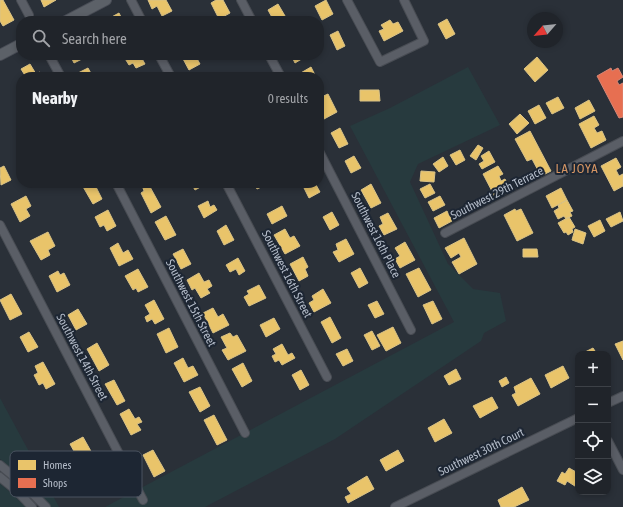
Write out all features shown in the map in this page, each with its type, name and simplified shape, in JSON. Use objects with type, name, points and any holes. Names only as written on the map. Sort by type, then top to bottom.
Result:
[{"type":"main road","points":[[76,16],[106,0]]},
{"type":"main road","points":[[0,56],[16,47]]},
{"type":"street","points":[[21,0],[29,15]]},
{"type":"street","points":[[131,0],[139,16]]},
{"type":"street","points":[[241,0],[249,16]]},
{"type":"street","points":[[348,0],[380,62],[424,40],[404,0]]},
{"type":"street","points":[[52,60],[58,72]]},
{"type":"street","points":[[162,60],[168,72]]},
{"type":"street","points":[[272,60],[278,72]]},
{"type":"street","name":"Southwest 29th Terrace","points":[[445,233],[623,142]]},
{"type":"street","name":"Southwest 16th Place","points":[[324,161],[411,330]]},
{"type":"street","name":"Southwest 15th Street","points":[[119,188],[245,433]]},
{"type":"street","name":"Southwest 16th Street","points":[[229,188],[327,377]]},
{"type":"street","name":"Southwest 14th Street","points":[[0,225],[118,451]]},
{"type":"street","points":[[611,402],[623,396]]},
{"type":"street","name":"Southwest 30th Court","points":[[395,507],[575,419]]},
{"type":"street","points":[[611,447],[623,470]]},
{"type":"street","points":[[0,465],[10,473]]},
{"type":"street","points":[[0,477],[10,486]]},
{"type":"street","points":[[21,497],[32,507]]},
{"type":"street","points":[[36,497],[46,507]]},
{"type":"green space","points":[[468,67],[500,125],[418,164],[410,182],[448,264],[473,289],[500,293],[506,321],[484,333],[481,341],[335,439],[205,507],[105,507],[124,497],[142,497],[142,487],[454,322],[350,126],[390,108]]},
{"type":"green space","points":[[0,398],[29,451],[10,451],[10,467],[0,459]]},
{"type":"green space","points":[[0,483],[10,492],[10,497],[15,497],[26,507],[0,507]]},
{"type":"green space","points":[[41,497],[54,497],[59,507],[51,507]]},
{"type":"building: Homes","points":[[0,0],[3,0],[14,20],[3,26],[0,21]]},
{"type":"building: Homes","points":[[41,0],[56,0],[44,7]]},
{"type":"building: Homes","points":[[148,0],[166,0],[172,11],[162,16],[157,6],[152,9]]},
{"type":"building: Homes","points":[[216,0],[223,0],[230,13],[224,16],[218,16],[211,3]]},
{"type":"building: Homes","points":[[326,0],[333,14],[324,19],[324,16],[320,16],[315,6]]},
{"type":"building: Homes","points":[[278,4],[285,16],[271,16],[268,10]]},
{"type":"building: Homes","points":[[119,13],[120,16],[113,16]]},
{"type":"building: Homes","points":[[447,19],[455,34],[446,39],[438,24]]},
{"type":"building: Homes","points":[[390,20],[393,24],[398,22],[403,31],[384,41],[379,31],[384,29],[381,25]]},
{"type":"building: Homes","points":[[338,31],[345,46],[337,50],[330,35]]},
{"type":"building: Homes","points":[[537,57],[548,70],[535,82],[524,69]]},
{"type":"building: Homes","points":[[72,60],[80,60],[74,63]]},
{"type":"building: Homes","points":[[126,60],[143,60],[145,64],[136,68],[133,63],[129,65]]},
{"type":"building: Homes","points":[[184,60],[198,60],[200,64],[189,70]]},
{"type":"building: Homes","points":[[30,64],[35,72],[23,72],[21,69]]},
{"type":"building: Homes","points":[[311,67],[314,72],[302,72]]},
{"type":"building: Homes","points":[[88,68],[90,72],[80,72]]},
{"type":"building: Homes","points":[[360,90],[379,90],[380,101],[360,101]]},
{"type":"building: Homes","points":[[328,94],[337,112],[324,119],[324,96]]},
{"type":"building: Homes","points":[[558,97],[564,108],[552,114],[546,103]]},
{"type":"building: Homes","points":[[589,100],[595,111],[580,119],[575,108]]},
{"type":"building: Homes","points":[[539,105],[546,118],[535,124],[528,111]]},
{"type":"building: Homes","points":[[520,114],[529,123],[517,134],[509,124]]},
{"type":"building: Homes","points":[[594,116],[599,125],[594,128],[597,133],[602,131],[606,140],[591,148],[579,124]]},
{"type":"building: Homes","points":[[340,128],[348,144],[339,148],[331,133]]},
{"type":"building: Homes","points":[[530,131],[551,171],[541,176],[532,159],[527,161],[515,139]]},
{"type":"building: Homes","points":[[478,145],[483,148],[476,160],[470,156]]},
{"type":"building: Homes","points":[[460,150],[465,160],[456,165],[450,155]]},
{"type":"building: Homes","points":[[489,151],[495,162],[482,169],[479,164],[484,161],[481,156]]},
{"type":"building: Homes","points":[[354,156],[361,168],[351,173],[345,161]]},
{"type":"building: Homes","points":[[443,157],[448,166],[439,172],[433,164]]},
{"type":"building: Homes","points":[[616,158],[621,167],[616,170],[619,176],[623,174],[623,186],[614,191],[601,166]]},
{"type":"building: Homes","points":[[4,166],[11,180],[1,185],[0,168]]},
{"type":"building: Homes","points":[[498,166],[503,174],[499,176],[501,181],[505,179],[510,189],[495,197],[483,174]]},
{"type":"building: Homes","points":[[421,171],[435,172],[434,182],[420,181]]},
{"type":"building: Homes","points":[[371,184],[381,203],[371,208],[361,190]]},
{"type":"building: Homes","points":[[430,184],[435,193],[425,198],[420,189]]},
{"type":"building: Homes","points":[[84,188],[96,188],[102,199],[93,204]]},
{"type":"building: Homes","points":[[143,188],[151,188],[161,207],[151,213],[141,193],[144,191]]},
{"type":"building: Homes","points":[[304,188],[318,188],[320,192],[309,198]]},
{"type":"building: Homes","points":[[561,188],[567,200],[552,208],[546,196]]},
{"type":"building: Homes","points":[[26,196],[31,206],[26,209],[30,216],[20,222],[11,204]]},
{"type":"building: Homes","points":[[440,196],[445,205],[433,211],[428,202]]},
{"type":"building: Homes","points":[[567,200],[573,211],[570,212],[572,216],[566,219],[564,216],[558,219],[554,211],[559,208],[558,205]]},
{"type":"building: Homes","points":[[208,201],[210,207],[214,205],[217,210],[204,218],[198,206]]},
{"type":"building: Homes","points":[[282,206],[287,216],[272,224],[267,214]]},
{"type":"building: Homes","points":[[515,209],[516,211],[521,209],[533,233],[517,241],[504,215]]},
{"type":"building: Homes","points":[[108,210],[116,226],[107,231],[104,225],[100,227],[95,217]]},
{"type":"building: Homes","points":[[447,211],[452,221],[439,228],[434,218]]},
{"type":"building: Homes","points":[[332,212],[339,225],[330,230],[323,217]]},
{"type":"building: Homes","points":[[620,212],[623,221],[611,227],[606,219]]},
{"type":"building: Homes","points":[[388,213],[397,229],[384,235],[379,226],[383,224],[380,217]]},
{"type":"building: Homes","points":[[166,216],[176,235],[165,240],[155,222]]},
{"type":"building: Homes","points":[[569,217],[575,227],[572,229],[573,232],[568,235],[566,232],[564,233],[558,223]]},
{"type":"building: Homes","points":[[600,220],[605,231],[594,237],[588,226]]},
{"type":"building: Homes","points":[[226,225],[234,240],[224,245],[217,231]]},
{"type":"building: Homes","points":[[285,229],[290,238],[294,236],[300,246],[285,254],[274,235]]},
{"type":"building: Homes","points":[[575,229],[586,233],[583,244],[572,240]]},
{"type":"building: Homes","points":[[48,232],[55,246],[48,250],[50,255],[41,260],[30,241]]},
{"type":"building: Homes","points":[[464,238],[477,264],[459,274],[452,262],[461,257],[459,253],[451,258],[445,248]]},
{"type":"building: Homes","points":[[346,239],[354,254],[339,262],[333,252],[338,250],[336,244]]},
{"type":"building: Homes","points":[[405,242],[415,260],[400,268],[395,259],[400,256],[395,248]]},
{"type":"building: Homes","points":[[118,243],[123,253],[128,250],[133,259],[119,266],[110,248]]},
{"type":"building: Homes","points":[[183,249],[191,264],[181,269],[173,254]]},
{"type":"building: Homes","points":[[523,249],[537,249],[538,257],[523,257]]},
{"type":"building: Homes","points":[[303,257],[308,267],[305,269],[308,276],[299,281],[290,264]]},
{"type":"building: Homes","points":[[238,258],[245,271],[239,275],[236,269],[230,272],[226,265]]},
{"type":"building: Homes","points":[[360,268],[368,283],[359,288],[351,273]]},
{"type":"building: Homes","points":[[419,268],[431,290],[418,297],[406,274]]},
{"type":"building: Homes","points":[[138,269],[148,287],[138,292],[136,288],[133,290],[125,276]]},
{"type":"building: Homes","points":[[58,271],[60,275],[64,273],[70,285],[57,292],[49,276]]},
{"type":"building: Homes","points":[[199,273],[204,282],[209,280],[212,286],[207,289],[210,293],[201,298],[195,288],[192,290],[187,280]]},
{"type":"building: Homes","points":[[259,285],[266,298],[249,306],[244,297],[249,294],[247,291]]},
{"type":"building: Homes","points":[[323,289],[331,303],[314,312],[309,303],[314,300],[312,296]]},
{"type":"building: Homes","points":[[11,294],[22,314],[10,320],[0,300]]},
{"type":"building: Homes","points":[[154,300],[164,319],[155,324],[152,319],[147,322],[145,317],[150,314],[145,305]]},
{"type":"building: Homes","points":[[377,301],[384,314],[375,318],[368,305]]},
{"type":"building: Homes","points":[[433,301],[442,319],[432,324],[423,305]]},
{"type":"building: Homes","points":[[213,308],[218,317],[223,314],[229,325],[213,333],[203,313]]},
{"type":"building: Homes","points":[[78,309],[87,324],[76,330],[68,315]]},
{"type":"building: Homes","points":[[330,317],[341,338],[332,343],[321,322]]},
{"type":"building: Homes","points":[[274,318],[280,329],[266,337],[260,325]]},
{"type":"building: Homes","points":[[393,327],[401,343],[386,351],[377,335]]},
{"type":"building: Homes","points":[[169,328],[178,347],[166,353],[157,334]]},
{"type":"building: Homes","points":[[372,331],[380,346],[372,350],[364,335]]},
{"type":"building: Homes","points":[[29,332],[38,347],[28,352],[20,337]]},
{"type":"building: Homes","points":[[230,333],[233,337],[237,335],[246,351],[228,360],[222,350],[227,348],[221,337]]},
{"type":"building: Homes","points":[[623,341],[623,360],[615,344]]},
{"type":"building: Homes","points":[[97,343],[109,365],[99,371],[87,349]]},
{"type":"building: Homes","points":[[282,344],[288,355],[292,353],[295,358],[282,365],[279,360],[275,362],[272,356],[276,354],[273,349]]},
{"type":"building: Homes","points":[[593,348],[595,351],[587,351]]},
{"type":"building: Homes","points":[[347,349],[353,361],[343,366],[336,354]]},
{"type":"building: Homes","points":[[183,358],[188,368],[193,366],[198,375],[184,382],[174,363]]},
{"type":"building: Homes","points":[[43,362],[55,384],[46,389],[43,383],[39,385],[34,375],[38,373],[35,366]]},
{"type":"building: Homes","points":[[243,363],[252,381],[242,387],[232,369]]},
{"type":"building: Homes","points":[[563,366],[569,378],[551,388],[545,375]]},
{"type":"building: Homes","points":[[456,369],[461,379],[449,385],[444,376]]},
{"type":"building: Homes","points":[[301,370],[309,385],[300,390],[292,375]]},
{"type":"building: Homes","points":[[506,377],[509,383],[502,387],[499,381]]},
{"type":"building: Homes","points":[[531,378],[540,394],[518,406],[512,395],[516,393],[514,387]]},
{"type":"building: Homes","points":[[114,380],[125,401],[117,405],[105,384]]},
{"type":"building: Homes","points":[[200,387],[210,406],[200,412],[189,392]]},
{"type":"building: Homes","points":[[492,397],[498,408],[480,418],[473,406]]},
{"type":"building: Homes","points":[[129,409],[135,419],[139,417],[142,422],[137,424],[141,430],[131,435],[120,414]]},
{"type":"building: Homes","points":[[214,415],[227,440],[217,445],[204,420]]},
{"type":"building: Homes","points":[[444,419],[452,433],[435,442],[428,428]]},
{"type":"building: Homes","points":[[83,437],[91,451],[74,451],[70,444]]},
{"type":"building: Homes","points":[[153,450],[165,471],[154,477],[143,455]]},
{"type":"building: Homes","points":[[398,450],[404,461],[386,471],[380,460]]},
{"type":"building: Homes","points":[[569,468],[575,471],[575,486],[567,481],[565,485],[557,481],[562,472],[565,474]]},
{"type":"building: Homes","points":[[367,476],[374,489],[348,503],[345,497],[351,494],[347,488]]},
{"type":"building: Homes","points":[[522,487],[529,500],[514,507],[501,507],[498,500]]},
{"type":"building: Shops","points":[[611,68],[612,71],[618,68],[623,77],[617,81],[619,85],[623,83],[623,117],[619,118],[597,76]]},
{"type":"district","name":"LA JOYA","points":[[577,168]]}]
